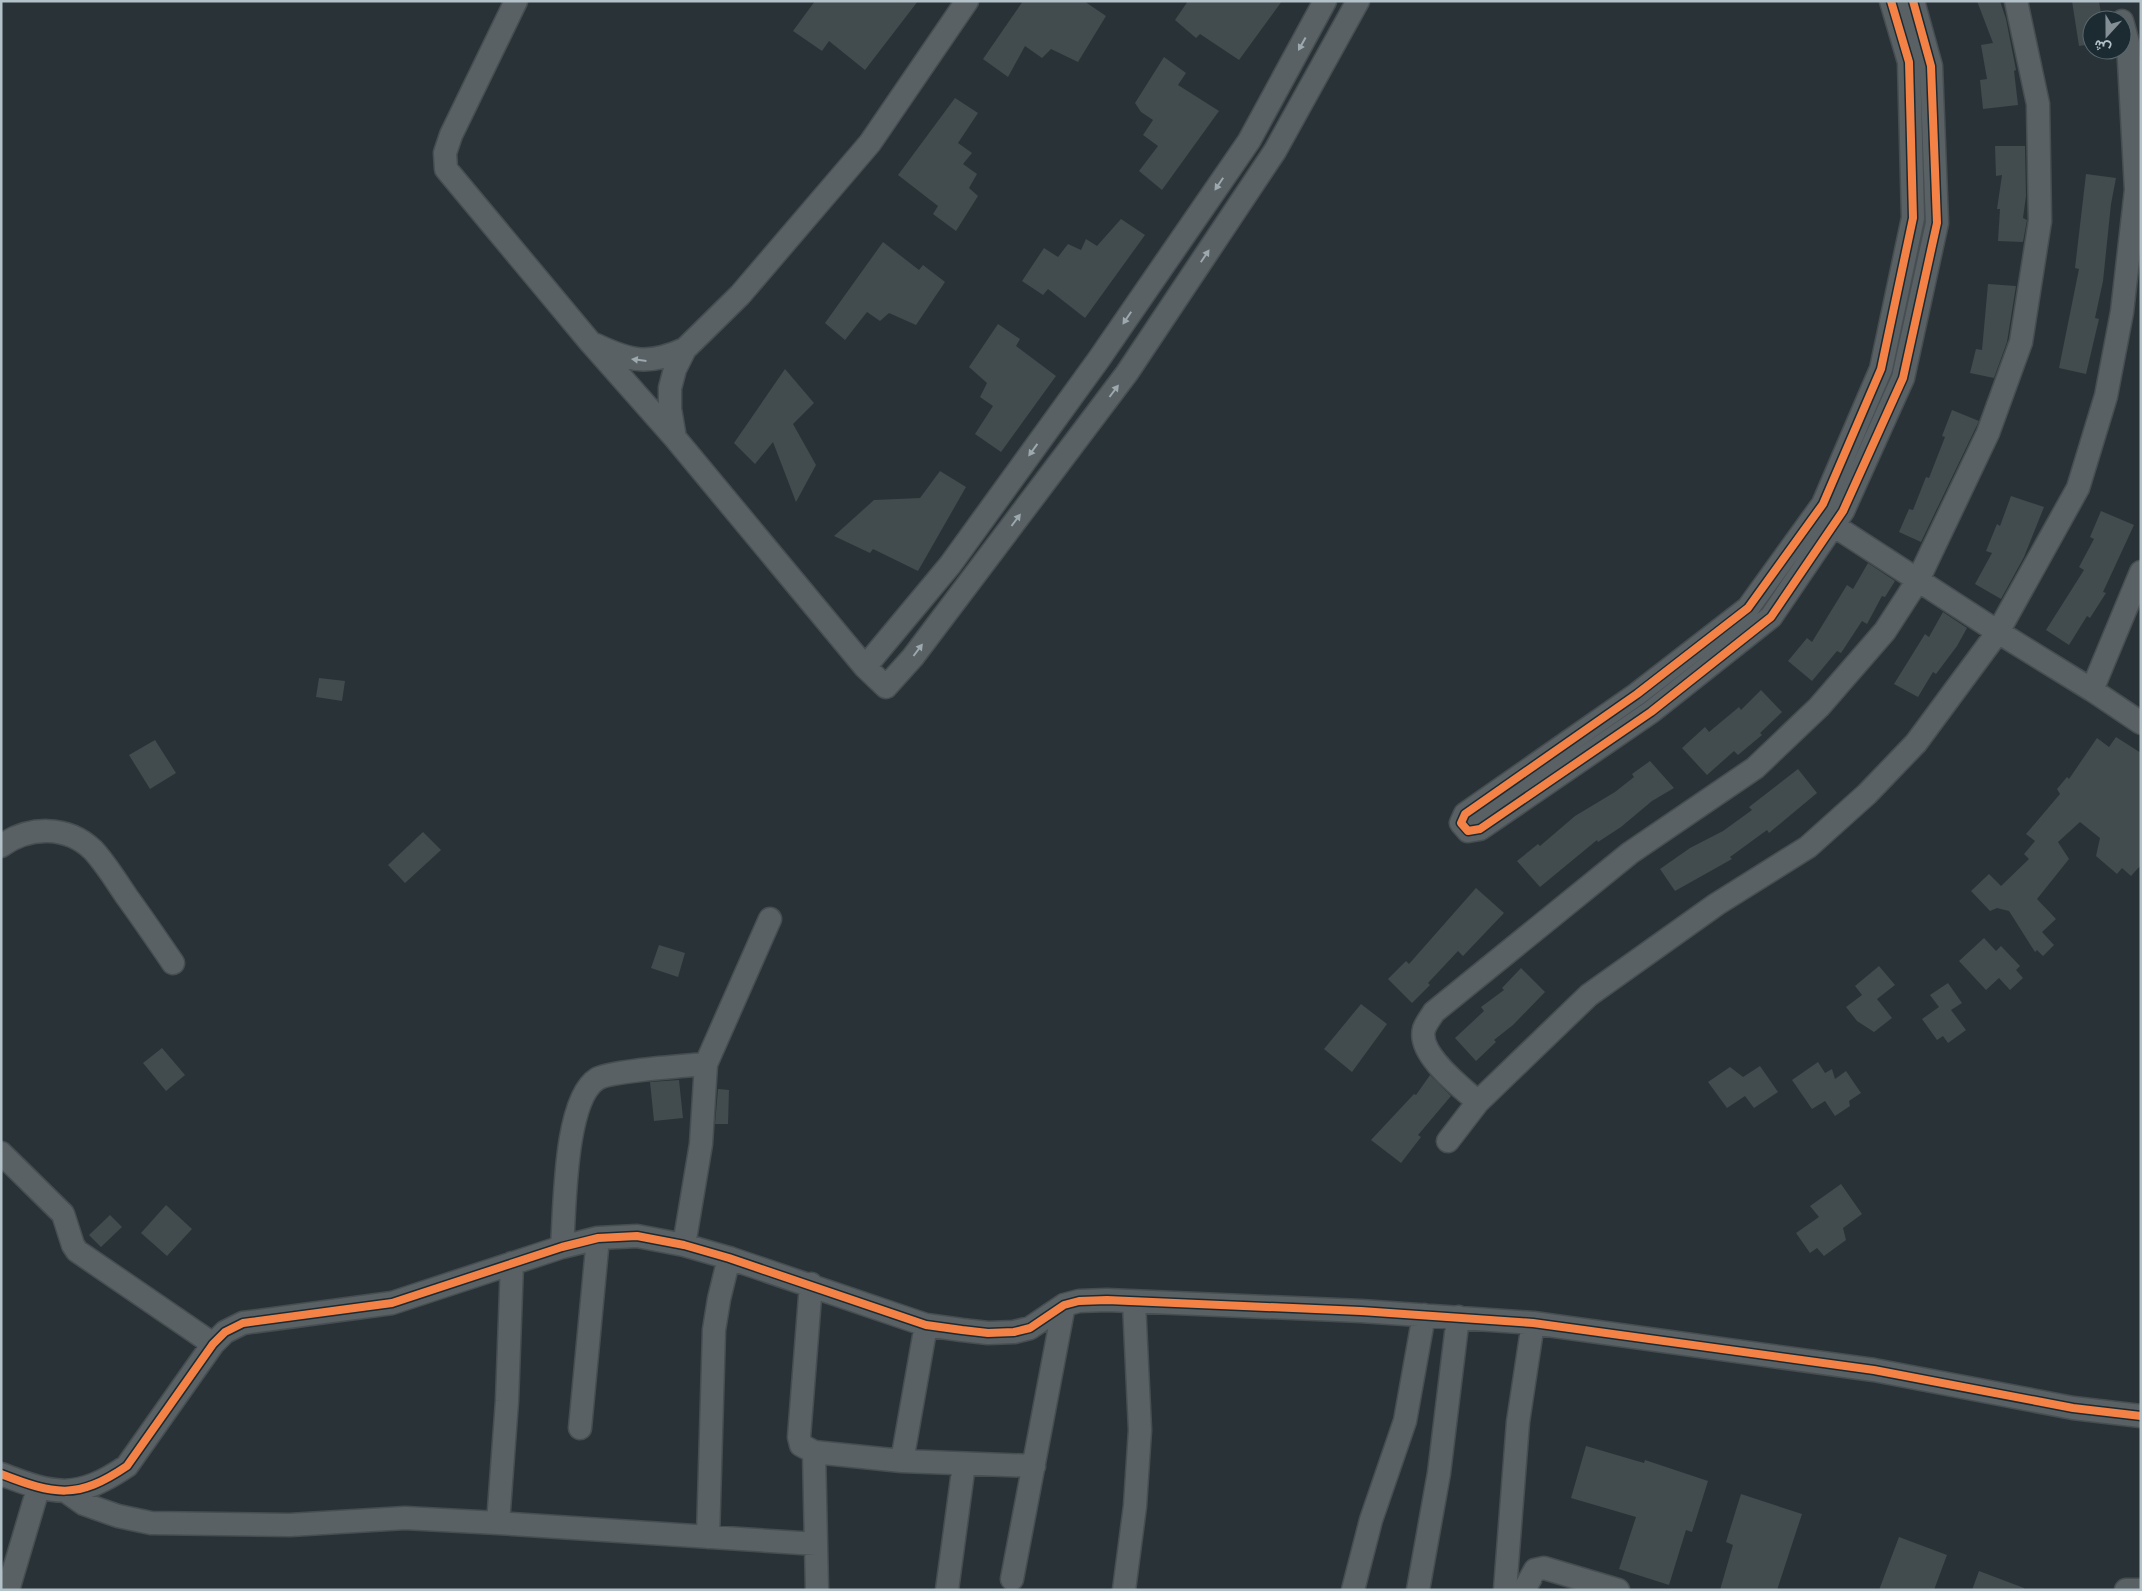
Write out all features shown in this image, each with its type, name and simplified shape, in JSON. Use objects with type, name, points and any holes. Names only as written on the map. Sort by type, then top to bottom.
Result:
[{"type":"street","points":[[516,1],[451,135],[445,153],[446,169],[590,342],[675,438],[865,667],[886,687],[913,657],[1127,373],[1275,151],[1358,1]]},
{"type":"street","points":[[675,438],[670,409],[670,388],[675,369],[685,349],[740,295],[870,143],[967,1]]},
{"type":"street","points":[[865,667],[950,565],[1100,359],[1249,141],[1325,1]]},
{"type":"street","points":[[1892,1],[1909,62],[1913,218],[1881,370],[1822,504],[1748,608],[1637,694],[1465,814],[1461,823],[1464,828],[1473,832],[1480,829],[1651,712],[1771,617],[1843,511],[1903,378],[1937,223],[1931,66],[1913,1]]},
{"type":"street","points":[[1478,1102],[1442,1069],[1424,1044],[1424,1029],[1434,1012],[1630,853],[1755,768],[1819,707],[1879,638],[1918,580],[1988,433],[2020,342],[2040,221],[2038,104],[2016,1]]},
{"type":"street","points":[[1448,1141],[1478,1102],[1589,995],[1717,904],[1808,846],[1867,794],[1916,743],[1998,632],[2078,488],[2106,396],[2122,312],[2136,190],[2129,60]]},
{"type":"street","points":[[590,342],[619,356],[642,361],[663,359],[685,349]]},
{"type":"street","points":[[1833,525],[2141,723]]},
{"type":"street","points":[[2092,690],[2141,572]]},
{"type":"street","points":[[1,846],[20,835],[44,831],[64,834],[82,841],[101,859],[173,963]]},
{"type":"street","points":[[684,1245],[701,1144],[706,1064],[770,919]]},
{"type":"street","points":[[562,1246],[573,1121],[581,1097],[597,1079],[619,1074],[706,1064]]},
{"type":"street","points":[[1,1153],[63,1214],[73,1245],[77,1251],[213,1344]]},
{"type":"street","points":[[1,1474],[38,1489],[67,1492],[90,1487],[127,1466],[213,1344],[225,1332],[243,1323],[392,1303],[562,1246],[598,1238],[637,1236],[684,1245],[729,1258],[926,1324],[988,1333],[1014,1332],[1030,1328],[1064,1305],[1079,1301],[1458,1317],[1533,1323],[1874,1370],[2073,1408],[2141,1416]]},
{"type":"street","points":[[580,1428],[598,1238]]},
{"type":"street","points":[[708,1537],[714,1330],[729,1258]]},
{"type":"street","points":[[498,1523],[507,1401],[512,1264]]},
{"type":"street","points":[[811,1284],[799,1437],[801,1445],[814,1452],[902,1461],[1034,1466]]},
{"type":"street","points":[[1124,1590],[1135,1506],[1140,1430],[1134,1302]]},
{"type":"street","points":[[1012,1579],[1064,1305]]},
{"type":"street","points":[[1353,1590],[1370,1520],[1405,1421],[1424,1315]]},
{"type":"street","points":[[1418,1590],[1439,1473],[1458,1317]]},
{"type":"street","points":[[1505,1590],[1518,1422],[1533,1323]]},
{"type":"street","points":[[902,1461],[926,1324]]},
{"type":"street","points":[[814,1452],[817,1590]]},
{"type":"street","points":[[947,1590],[964,1464]]},
{"type":"street","points":[[8,1590],[38,1489]]},
{"type":"street","points":[[67,1492],[84,1504],[118,1516],[151,1523],[290,1525],[405,1518],[816,1544]]},
{"type":"street","points":[[1524,1590],[1535,1570],[1544,1568],[1618,1590]]},
{"type":"street","points":[[2126,1590],[2141,1590]]},
{"type":"building","points":[[815,1],[918,1],[865,70],[829,41],[822,51],[793,31]]},
{"type":"building","points":[[1023,1],[1084,1],[1106,16],[1078,62],[1051,49],[1042,58],[1025,46],[1008,77],[983,59]]},
{"type":"building","points":[[1188,1],[1282,1],[1239,60],[1200,34],[1196,38],[1175,20]]},
{"type":"building","points":[[1977,1],[2000,1],[2006,19],[2016,70],[2014,71],[2018,105],[1983,109],[1980,80],[1987,79],[1981,45],[1993,43]]},
{"type":"building","points":[[2072,1],[2099,1],[2100,10],[2082,10],[2082,46],[2079,46]]},
{"type":"building","points":[[1164,57],[1186,73],[1178,85],[1219,111],[1162,190],[1139,171],[1158,146],[1143,135],[1153,120],[1141,112],[1135,103]]},
{"type":"building","points":[[955,98],[978,113],[958,143],[972,153],[963,164],[977,174],[969,188],[978,196],[956,231],[933,214],[938,206],[898,175]]},
{"type":"building","points":[[1995,146],[2025,146],[2026,196],[2023,218],[2027,220],[2023,242],[1998,241],[2000,209],[1997,209],[2002,175],[1996,176]]},
{"type":"building","points":[[2086,174],[2116,178],[2111,204],[2103,281],[2095,318],[2099,319],[2086,374],[2059,368],[2079,269],[2075,268]]},
{"type":"building","points":[[1121,219],[1145,235],[1085,318],[1048,289],[1043,295],[1022,281],[1044,248],[1058,257],[1068,244],[1081,250],[1086,239],[1097,246]]},
{"type":"building","points":[[883,242],[919,270],[923,265],[945,282],[916,325],[889,313],[880,321],[867,312],[845,340],[825,323]]},
{"type":"building","points":[[1988,284],[2016,286],[2007,342],[1994,378],[1970,373],[1976,349],[1982,350]]},
{"type":"building","points":[[998,324],[1020,339],[1016,346],[1056,376],[1001,452],[975,434],[993,406],[980,397],[987,383],[969,367]]},
{"type":"building","points":[[785,369],[814,403],[793,424],[816,465],[796,502],[773,442],[755,464],[734,443]]},
{"type":"building","points":[[1952,410],[1979,421],[1921,542],[1899,532],[1909,509],[1913,510],[1926,477],[1929,478],[1945,437],[1942,436]]},
{"type":"building","points":[[940,471],[966,487],[918,571],[873,549],[870,553],[834,536],[874,500],[920,498]]},
{"type":"building","points":[[2011,496],[2044,507],[2024,557],[2001,599],[1975,584],[1992,553],[1986,551],[1997,524],[2000,526]]},
{"type":"building","points":[[2101,511],[2134,525],[2103,592],[2106,593],[2090,618],[2087,616],[2069,645],[2046,630],[2084,570],[2079,567],[2094,539],[2090,537]]},
{"type":"building","points":[[1868,563],[1895,581],[1885,597],[1882,596],[1867,624],[1862,621],[1841,653],[1837,651],[1812,681],[1788,661],[1807,638],[1812,642],[1847,585],[1853,589]]},
{"type":"building","points":[[1943,612],[1967,628],[1957,646],[1936,674],[1933,672],[1918,697],[1894,684],[1925,634],[1929,637]]},
{"type":"building","points":[[319,678],[345,681],[342,701],[316,697]]},
{"type":"building","points":[[1761,690],[1782,712],[1760,733],[1762,735],[1738,755],[1734,751],[1707,775],[1682,748],[1705,727],[1709,732],[1739,707],[1741,710]]},
{"type":"building","points":[[2116,737],[2141,753],[2141,865],[2131,876],[2122,868],[2117,874],[2096,856],[2100,838],[2080,822],[2058,842],[2069,859],[2037,899],[2056,919],[2042,932],[2054,945],[2043,956],[2037,950],[2035,952],[2009,911],[1997,908],[1990,911],[1971,891],[1989,874],[2001,886],[2029,859],[2024,854],[2035,841],[2026,834],[2060,794],[2057,789],[2067,777],[2069,779],[2097,738],[2109,747]]},
{"type":"building","points":[[155,740],[176,773],[150,789],[129,755]]},
{"type":"building","points":[[1650,761],[1674,788],[1652,801],[1621,827],[1598,842],[1597,840],[1540,887],[1517,861],[1538,844],[1540,846],[1575,816],[1615,792],[1634,777],[1632,774]]},
{"type":"building","points":[[1798,769],[1817,793],[1769,833],[1767,830],[1730,857],[1732,859],[1675,891],[1660,869],[1690,848],[1723,831],[1752,810],[1749,807]]},
{"type":"building","points":[[423,832],[441,850],[405,883],[388,865]]},
{"type":"building","points":[[1476,888],[1504,913],[1463,956],[1458,951],[1428,983],[1430,985],[1412,1003],[1388,979],[1406,961],[1409,964]]},
{"type":"building","points":[[1984,938],[1996,951],[2001,946],[2020,966],[2016,970],[2023,978],[2010,990],[1999,978],[1986,990],[1959,961]]},
{"type":"building","points":[[659,945],[685,953],[678,977],[651,968]]},
{"type":"building","points":[[1879,966],[1895,985],[1877,999],[1892,1018],[1874,1032],[1857,1021],[1846,1007],[1862,995],[1855,986]]},
{"type":"building","points":[[1521,968],[1545,992],[1513,1025],[1494,1040],[1496,1042],[1476,1061],[1455,1038],[1484,1011],[1481,1007],[1504,990],[1502,988]]},
{"type":"building","points":[[1948,983],[1962,1003],[1951,1010],[1966,1030],[1948,1043],[1943,1036],[1937,1040],[1922,1019],[1939,1007],[1930,995]]},
{"type":"building","points":[[1361,1004],[1387,1024],[1352,1072],[1324,1049]]},
{"type":"building","points":[[162,1048],[185,1075],[166,1091],[143,1063]]},
{"type":"building","points":[[1818,1062],[1825,1073],[1832,1069],[1835,1079],[1846,1071],[1861,1093],[1849,1101],[1850,1106],[1835,1116],[1825,1101],[1812,1109],[1792,1080]]},
{"type":"building","points":[[1760,1066],[1778,1092],[1754,1108],[1745,1096],[1727,1108],[1708,1082],[1730,1067],[1743,1077]]},
{"type":"building","points":[[1430,1075],[1451,1096],[1418,1135],[1421,1137],[1401,1163],[1371,1140],[1414,1094],[1416,1095]]},
{"type":"building","points":[[679,1080],[683,1118],[654,1121],[650,1082]]},
{"type":"building","points":[[718,1089],[729,1090],[728,1124],[715,1124]]},
{"type":"building","points":[[1841,1184],[1862,1214],[1843,1228],[1846,1240],[1824,1256],[1817,1248],[1810,1253],[1796,1233],[1819,1217],[1810,1206]]},
{"type":"building","points":[[166,1205],[192,1229],[167,1256],[141,1233]]},
{"type":"building","points":[[110,1215],[122,1227],[101,1247],[89,1235]]},
{"type":"building","points":[[1586,1446],[1644,1463],[1645,1460],[1708,1481],[1692,1532],[1686,1530],[1669,1585],[1619,1569],[1636,1517],[1571,1498]]},
{"type":"building","points":[[1741,1494],[1802,1514],[1777,1590],[1720,1590],[1733,1545],[1726,1542]]},
{"type":"building","points":[[1899,1537],[1947,1555],[1934,1590],[1879,1590]]},
{"type":"building","points":[[1979,1571],[2024,1588],[2024,1590],[1972,1590]]},
{"type":"cycle path","points":[[1891,1],[1909,62],[1913,218],[1881,369],[1823,504],[1748,608],[1637,694],[1465,814],[1461,823],[1468,831],[1480,829],[1651,712],[1771,617],[1843,511],[1903,378],[1937,223],[1931,66],[1913,1]]},
{"type":"cycle path","points":[[1,1474],[51,1490],[66,1491],[94,1485],[127,1466],[213,1344],[225,1332],[243,1323],[392,1303],[562,1247],[598,1238],[637,1236],[684,1245],[729,1258],[926,1325],[962,1330],[988,1333],[1014,1332],[1030,1328],[1064,1305],[1079,1301],[1107,1300],[1361,1311],[1533,1323],[1874,1370],[2073,1408],[2141,1416]]}]
